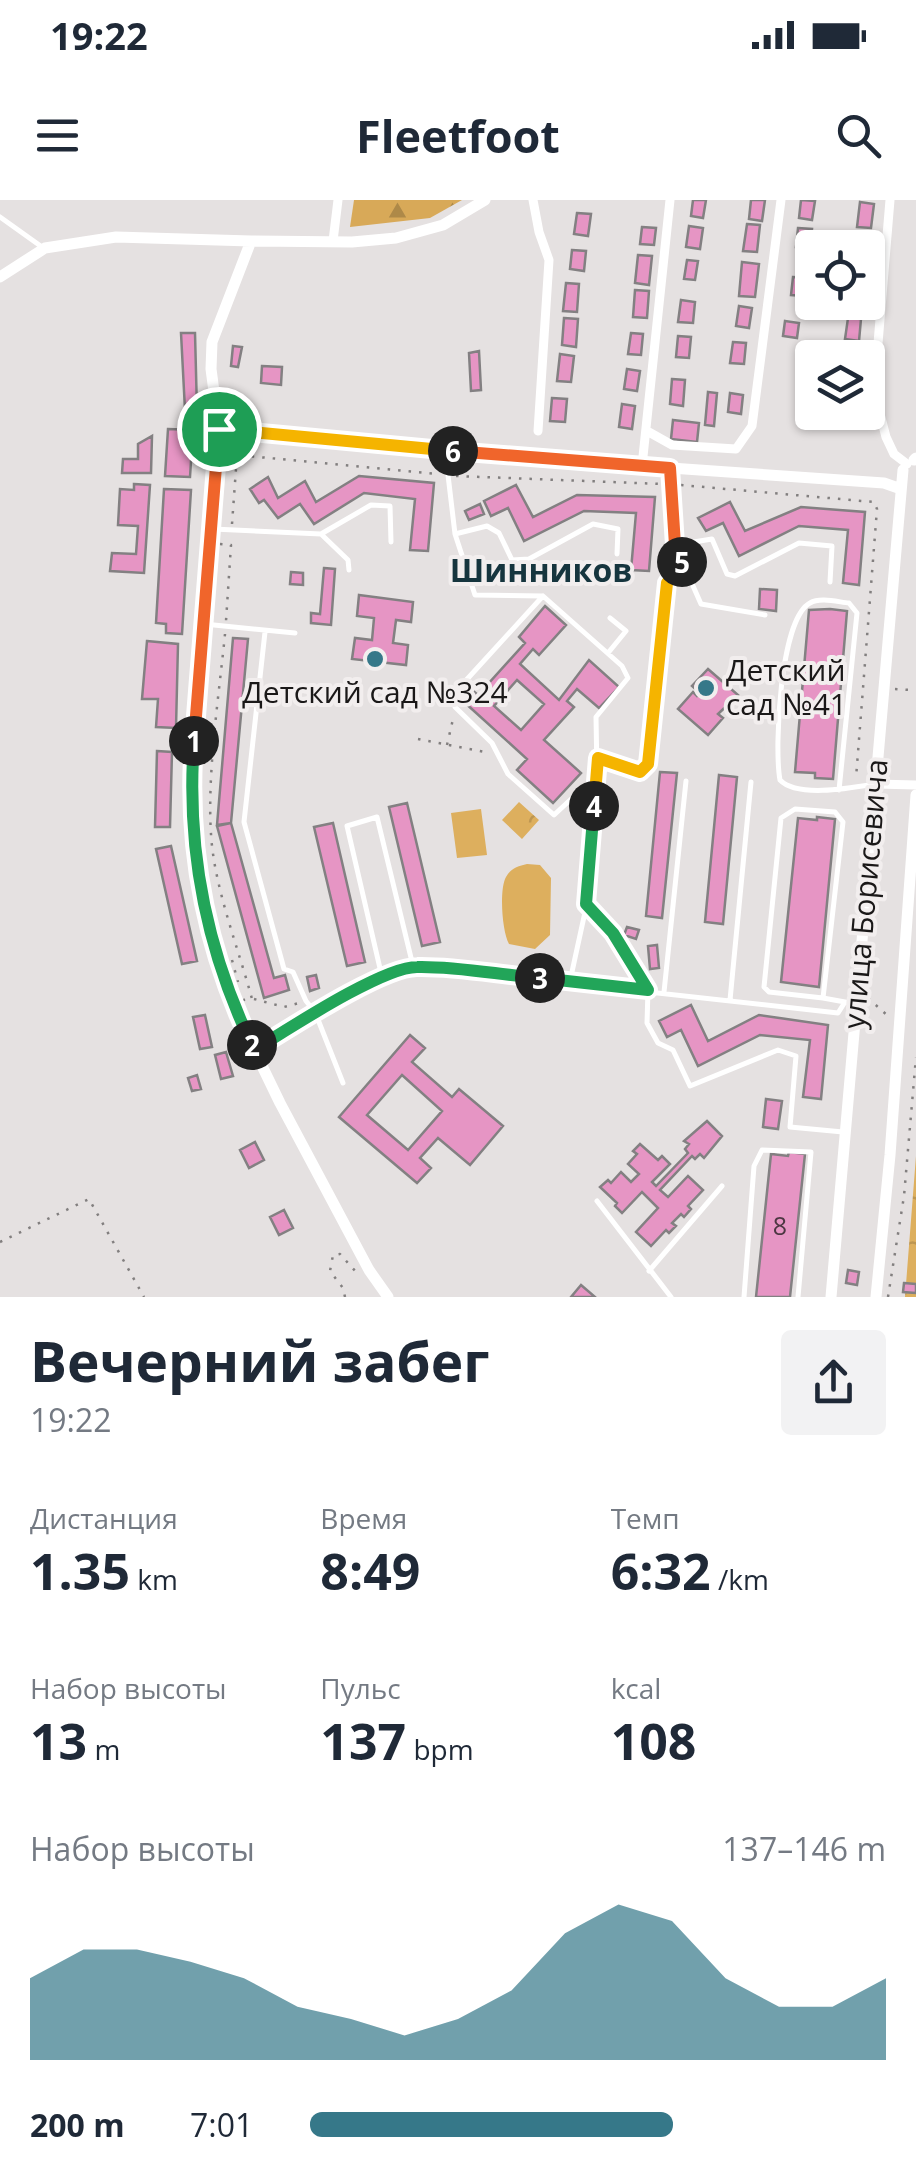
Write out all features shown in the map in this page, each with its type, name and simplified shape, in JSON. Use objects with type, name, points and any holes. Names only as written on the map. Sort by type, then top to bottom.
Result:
[{"type":"street","points":[[334,241],[338,200]]},
{"type":"street","points":[[0,277],[45,248],[116,236],[251,242],[334,241],[416,234],[444,225],[486,200]]},
{"type":"street","points":[[533,200],[550,260],[538,431]]},
{"type":"street","points":[[642,466],[670,200]]},
{"type":"street","points":[[647,432],[672,445],[736,448],[752,426],[781,200]]},
{"type":"street","points":[[884,484],[911,462],[894,454],[874,391],[890,200]]},
{"type":"street","points":[[251,242],[212,342],[211,369],[219,429],[193,755],[196,865],[210,937],[235,1010],[369,1270],[388,1297]]},
{"type":"street","points":[[219,429],[884,484],[902,490],[913,502]]},
{"type":"street","name":"улица Борисевича","points":[[832,1297],[846,1132],[850,1003],[876,784],[902,490],[911,462]]},
{"type":"street","points":[[876,784],[916,786]]},
{"type":"street","name":"улица Борисевича","points":[[876,1297],[916,796]]},
{"type":"lane","points":[[0,216],[45,248]]},
{"type":"lane","points":[[449,450],[448,475],[456,534],[475,595],[544,596],[622,666],[628,678],[596,717],[598,758],[586,904],[570,981]]},
{"type":"lane","points":[[670,468],[675,545],[700,604],[765,614]]},
{"type":"lane","points":[[213,528],[321,534],[371,505],[390,506],[391,542]]},
{"type":"lane","points":[[456,534],[487,526],[499,534],[512,560],[530,559],[593,524],[618,529],[618,554]]},
{"type":"lane","points":[[321,534],[348,560],[349,570]]},
{"type":"lane","points":[[675,545],[712,539],[727,574],[736,576],[798,543],[832,546],[830,582]]},
{"type":"lane","points":[[544,596],[458,688],[456,708],[492,743],[508,774],[554,816],[597,774]]},
{"type":"lane","points":[[839,790],[857,613],[849,603],[810,603],[796,618],[788,642],[778,736],[780,780],[786,786],[839,790],[876,784]]},
{"type":"lane","points":[[608,653],[626,631],[610,618]]},
{"type":"lane","points":[[203,624],[295,633]]},
{"type":"lane","points":[[264,632],[244,822],[284,969],[294,972],[306,1001],[316,1012],[343,1083]]},
{"type":"lane","points":[[664,992],[686,781]]},
{"type":"lane","points":[[730,1000],[750,782]]},
{"type":"lane","points":[[822,998],[843,822],[835,812],[795,808],[781,818],[764,987],[770,992],[850,1003]]},
{"type":"lane","points":[[382,978],[347,826],[377,817],[414,966]]},
{"type":"lane","points":[[586,904],[613,933],[648,990],[646,1023],[658,1042],[674,1050],[690,1086],[778,1050],[796,1056],[790,1127],[846,1132]]},
{"type":"lane","points":[[254,1050],[316,1012],[414,966],[838,1013],[850,1003]]},
{"type":"lane","points":[[744,1297],[754,1166],[762,1150],[811,1152],[798,1297]]},
{"type":"lane","points":[[650,1271],[722,1186]]},
{"type":"lane","points":[[597,1201],[671,1297]]},
{"type":"path","points":[[221,512],[232,513]]},
{"type":"path","points":[[220,544],[231,545],[210,832],[214,861],[252,999]]},
{"type":"path","points":[[598,758],[640,772],[648,764],[667,583],[683,564]]},
{"type":"path","points":[[862,686],[870,687]]},
{"type":"path","points":[[894,689],[911,690]]},
{"type":"path","points":[[447,747],[456,708]]},
{"type":"path","points":[[418,739],[494,753]]},
{"type":"path","points":[[867,987],[868,998],[893,1020]]},
{"type":"path","points":[[245,1001],[252,999],[284,1007],[306,1001]]},
{"type":"path","points":[[888,1297],[904,1196],[916,1057]]},
{"type":"path","points":[[0,1242],[89,1199],[144,1297]]},
{"type":"path","points":[[345,1297],[330,1271],[333,1255],[340,1254],[356,1273],[369,1270]]},
{"type":"green space","points":[[354,200],[462,200],[430,218],[350,227]]},
{"type":"green space","points":[[519,802],[539,820],[522,839],[502,820]]},
{"type":"green space","points":[[481,809],[487,855],[457,858],[451,813]]},
{"type":"green space","points":[[527,864],[540,865],[551,878],[550,935],[535,949],[509,944],[503,921],[506,877]]},
{"type":"green space","points":[[916,1156],[916,1297],[905,1297]]},
{"type":"building","points":[[693,200],[706,200],[703,218],[691,216]]},
{"type":"building","points":[[751,200],[765,200],[762,221],[749,219]]},
{"type":"building","points":[[801,200],[815,201],[812,220],[799,218]]},
{"type":"building","points":[[860,202],[874,204],[871,228],[857,227]]},
{"type":"building","points":[[577,213],[591,214],[588,236],[574,234]]},
{"type":"building","points":[[747,224],[760,225],[757,252],[743,251]]},
{"type":"building","points":[[689,226],[703,228],[700,249],[686,247]]},
{"type":"building","points":[[642,227],[656,228],[654,245],[640,244]]},
{"type":"building","points":[[572,250],[586,251],[584,271],[570,269]]},
{"type":"building","points":[[638,255],[652,256],[649,285],[635,283]]},
{"type":"building","points":[[687,260],[698,261],[695,280],[684,279]]},
{"type":"building","points":[[742,262],[759,264],[755,297],[739,296]]},
{"type":"building","points":[[566,283],[579,284],[577,312],[563,311]]},
{"type":"building","points":[[635,290],[649,291],[647,318],[633,317]]},
{"type":"building","points":[[681,300],[695,302],[693,323],[678,322]]},
{"type":"building","points":[[739,306],[752,308],[749,328],[736,326]]},
{"type":"building","points":[[564,318],[578,319],[576,347],[562,345]]},
{"type":"building","points":[[848,320],[861,320],[859,340],[845,339]]},
{"type":"building","points":[[785,321],[799,323],[797,338],[783,336]]},
{"type":"building","points":[[181,333],[195,333],[197,411],[185,410]]},
{"type":"building","points":[[631,333],[643,334],[641,355],[628,354]]},
{"type":"building","points":[[678,336],[691,337],[689,358],[676,357]]},
{"type":"building","points":[[733,342],[746,343],[744,364],[730,363]]},
{"type":"building","points":[[233,346],[242,347],[238,367],[231,366]]},
{"type":"building","points":[[479,351],[481,390],[471,391],[469,353]]},
{"type":"building","points":[[560,354],[574,356],[571,382],[557,381]]},
{"type":"building","points":[[262,366],[282,367],[281,385],[261,383]]},
{"type":"building","points":[[627,369],[640,371],[637,391],[624,389]]},
{"type":"building","points":[[672,379],[685,380],[683,406],[670,404]]},
{"type":"building","points":[[708,392],[717,393],[714,426],[705,425]]},
{"type":"building","points":[[730,393],[743,395],[741,414],[728,412]]},
{"type":"building","points":[[552,398],[567,399],[565,422],[550,421]]},
{"type":"building","points":[[622,404],[635,406],[632,429],[619,427]]},
{"type":"building","points":[[673,420],[699,423],[697,442],[671,439]]},
{"type":"building","points":[[168,429],[193,430],[190,477],[165,476]]},
{"type":"building","points":[[152,436],[151,473],[122,473],[123,459],[138,459],[138,444]]},
{"type":"building","points":[[359,476],[434,483],[428,551],[410,550],[415,499],[364,493],[314,524],[300,504],[278,518],[264,500],[259,503],[250,489],[268,477],[278,498],[305,481],[316,502]]},
{"type":"building","points":[[134,484],[150,485],[144,573],[110,571],[112,553],[136,554],[138,526],[118,525],[120,489],[134,490]]},
{"type":"building","points":[[516,485],[533,517],[577,495],[655,497],[649,571],[631,570],[636,513],[584,511],[524,541],[508,508],[491,516],[484,501]]},
{"type":"building","points":[[164,489],[191,490],[182,634],[166,633],[166,624],[156,623]]},
{"type":"building","points":[[730,502],[745,531],[801,507],[865,512],[859,585],[843,583],[848,530],[799,526],[739,556],[723,523],[706,531],[698,518]]},
{"type":"building","points":[[480,504],[484,514],[469,520],[465,511]]},
{"type":"building","points":[[324,568],[335,569],[331,625],[311,623],[311,613],[320,614]]},
{"type":"building","points":[[291,572],[303,573],[303,585],[290,584]]},
{"type":"building","points":[[505,573],[520,573],[519,582],[505,581]]},
{"type":"building","points":[[760,589],[777,590],[776,611],[759,609]]},
{"type":"building","points":[[359,595],[413,602],[411,622],[396,620],[393,643],[408,645],[406,665],[352,659],[355,638],[372,640],[374,618],[357,616]]},
{"type":"building","points":[[545,606],[566,625],[539,655],[533,649],[520,664],[559,700],[589,660],[619,687],[599,708],[577,689],[567,701],[574,707],[544,740],[581,773],[553,803],[517,770],[527,759],[463,701],[472,690],[478,695],[525,643],[519,637]],"holes":[[[517,680],[544,704],[521,730],[494,706]]]},
{"type":"building","points":[[809,610],[847,611],[833,779],[795,772]]},
{"type":"building","points":[[233,638],[248,639],[231,823],[217,825]]},
{"type":"building","points":[[147,641],[178,644],[176,728],[156,727],[158,699],[142,699]]},
{"type":"building","points":[[708,669],[738,695],[718,714],[723,718],[708,735],[678,709],[693,692],[697,696],[700,693],[692,686]]},
{"type":"building","points":[[157,751],[172,752],[170,827],[155,827]]},
{"type":"building","points":[[660,772],[677,773],[662,918],[646,916]]},
{"type":"building","points":[[719,775],[737,777],[723,924],[705,922]]},
{"type":"building","points":[[407,803],[440,942],[422,946],[389,807]]},
{"type":"building","points":[[798,818],[835,819],[819,987],[781,982]]},
{"type":"building","points":[[231,823],[274,978],[285,975],[289,990],[264,998],[217,826]]},
{"type":"building","points":[[333,823],[365,962],[347,966],[314,827]]},
{"type":"building","points":[[171,846],[197,961],[182,964],[156,849]]},
{"type":"building","points":[[627,927],[639,930],[636,939],[624,935]]},
{"type":"building","points":[[657,945],[659,968],[650,969],[648,946]]},
{"type":"building","points":[[316,975],[319,988],[310,991],[307,977]]},
{"type":"building","points":[[691,1005],[708,1041],[759,1015],[828,1025],[821,1099],[803,1097],[810,1040],[760,1035],[698,1066],[681,1030],[667,1037],[659,1021]]},
{"type":"building","points":[[205,1015],[212,1047],[200,1049],[193,1017]]},
{"type":"building","points":[[410,1035],[425,1048],[412,1062],[452,1097],[459,1089],[503,1126],[470,1165],[438,1138],[420,1158],[431,1168],[417,1183],[339,1117]],"holes":[[[402,1075],[442,1111],[408,1150],[367,1115]]]},
{"type":"building","points":[[226,1052],[233,1076],[221,1079],[215,1055]]},
{"type":"building","points":[[197,1075],[201,1089],[192,1091],[188,1078]]},
{"type":"building","points":[[766,1099],[782,1101],[778,1129],[763,1127]]},
{"type":"building","points":[[707,1121],[722,1136],[704,1158],[700,1154],[695,1159],[692,1156],[660,1190],[668,1197],[688,1176],[703,1190],[688,1206],[691,1209],[684,1217],[681,1214],[672,1223],[676,1226],[669,1233],[666,1230],[651,1246],[636,1232],[658,1208],[642,1192],[622,1213],[600,1187],[608,1180],[611,1183],[621,1172],[631,1182],[639,1174],[628,1164],[640,1144],[658,1160],[662,1156],[670,1164],[652,1182],[656,1186],[688,1153],[685,1149],[689,1144],[684,1141]]},
{"type":"building","points":[[255,1142],[264,1160],[249,1168],[240,1150]]},
{"type":"building","points":[[789,1152],[805,1154],[790,1297],[756,1297],[771,1154],[788,1156]]},
{"type":"building","points":[[284,1210],[293,1228],[279,1235],[270,1217]]},
{"type":"building","points":[[848,1270],[859,1272],[857,1285],[846,1283]]},
{"type":"building","points":[[904,1283],[916,1284],[916,1293],[903,1292]]},
{"type":"building","points":[[581,1285],[595,1297],[571,1297]]},
{"type":"place","name":"Детский сад №324","points":[[375,659]]},
{"type":"place","name":"Детский сад №41","points":[[706,688]]},
{"type":"district","name":"Шинников","points":[[541,571]]},
{"type":"route","points":[[219,429],[670,468],[675,545],[683,564],[667,583],[648,764],[640,772],[598,758],[586,904],[613,933],[648,990],[414,966],[316,1012],[254,1050],[235,1010],[210,937],[192,828],[193,755],[219,429]]}]
